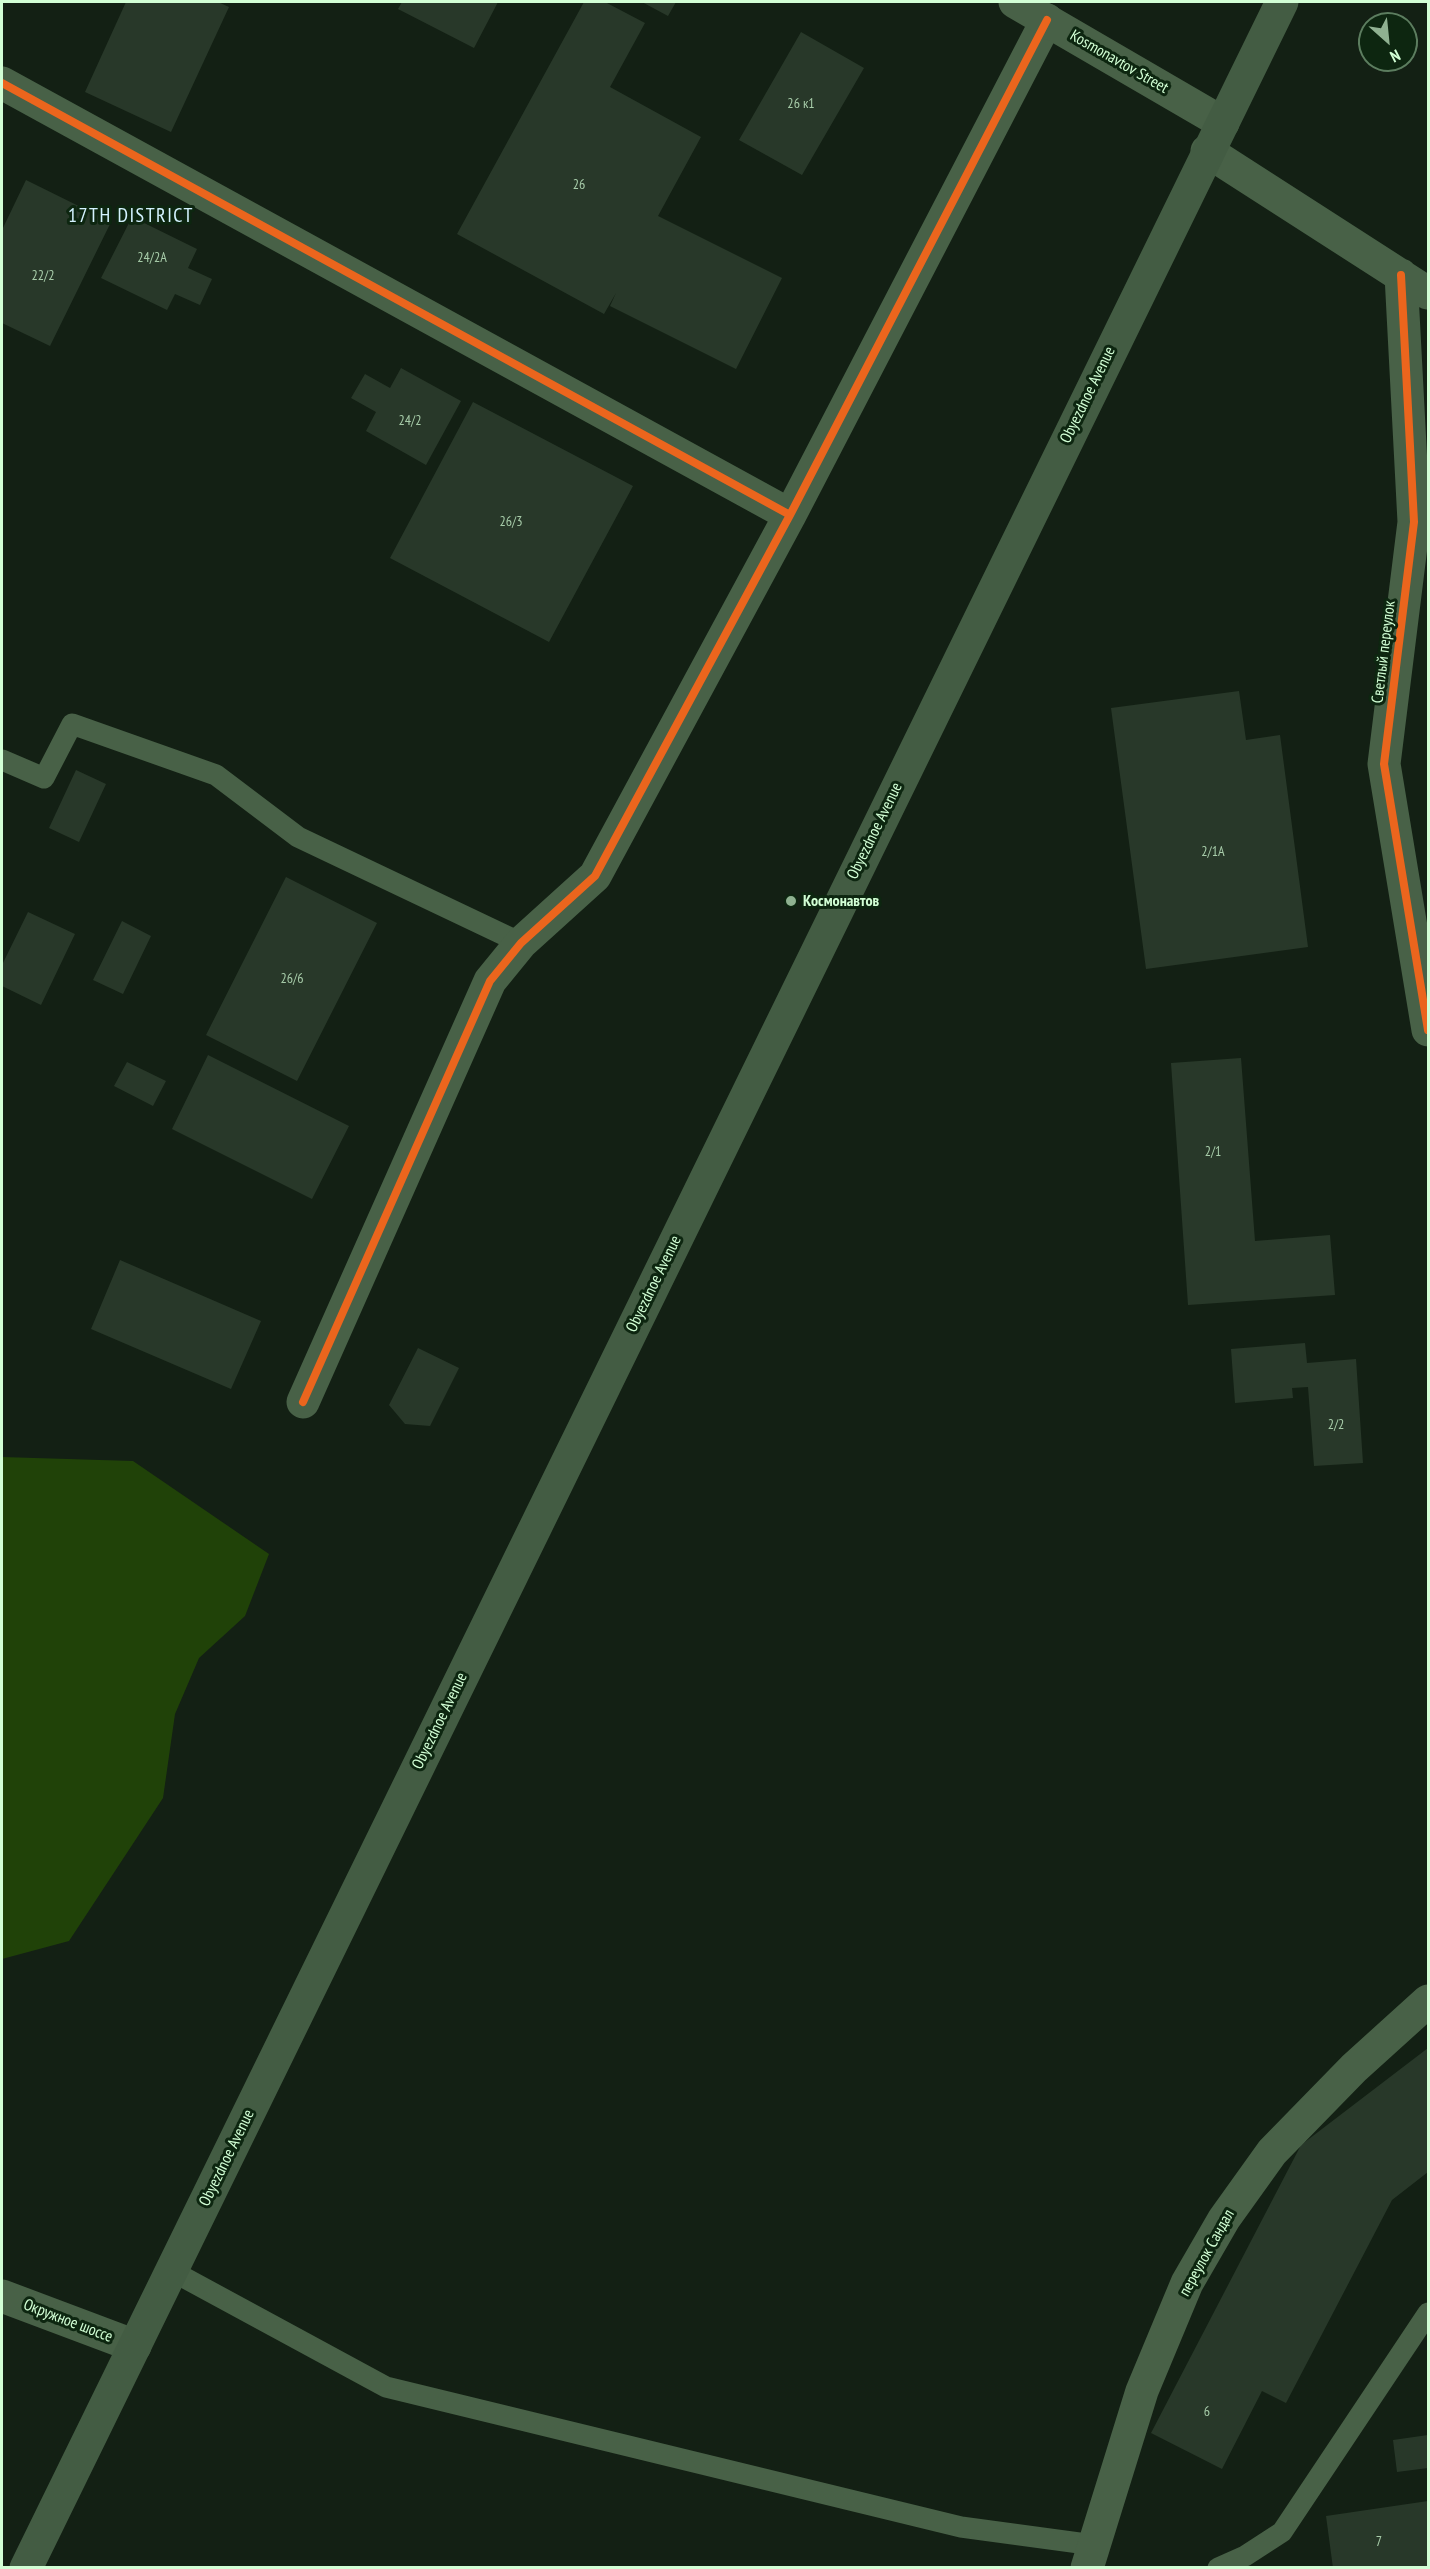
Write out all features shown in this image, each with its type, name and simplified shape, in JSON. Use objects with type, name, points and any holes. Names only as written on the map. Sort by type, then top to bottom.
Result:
[{"type":"main road","name":"Obyezdnoe Avenue","points":[[26,2568],[1282,2]]},
{"type":"street","name":"Kosmonavtov Street","points":[[1015,2],[1047,20],[1215,137],[1428,293]]},
{"type":"street","points":[[303,1402],[490,981],[521,943],[595,876],[790,514],[1047,20]]},
{"type":"street","points":[[2,83],[790,514]]},
{"type":"street","name":"Светлый переулок","points":[[1401,275],[1414,522],[1384,764],[1428,1030]]},
{"type":"street","name":"переулок Сандал","points":[[1091,2556],[1142,2391],[1187,2283],[1224,2219],[1272,2152],[1354,2068],[1428,2001]]},
{"type":"street","name":"Окружное шоссе","points":[[2,2296],[135,2346]]},
{"type":"lane","points":[[2,760],[44,778],[72,724],[216,775],[298,837],[521,943]]},
{"type":"lane","points":[[172,2271],[386,2387],[961,2527],[1091,2556]]},
{"type":"lane","points":[[1218,2568],[1245,2556],[1282,2532],[1428,2313]]},
{"type":"shaded area","points":[[2,1457],[133,1461],[269,1554],[245,1616],[199,1658],[175,1714],[163,1798],[69,1941],[2,1959]]},
{"type":"building","points":[[126,2],[218,2],[229,7],[171,132],[85,92]]},
{"type":"building","points":[[402,2],[498,2],[474,48],[398,9]]},
{"type":"building","points":[[584,2],[605,2],[645,23],[610,87],[701,137],[658,216],[782,278],[736,369],[610,306],[616,293],[604,314],[457,234]]},
{"type":"building","points":[[642,2],[676,2],[668,16]]},
{"type":"building","points":[[801,32],[864,68],[802,175],[739,140]]},
{"type":"building","points":[[26,180],[111,222],[50,346],[2,323],[2,230]]},
{"type":"building","points":[[132,217],[197,249],[188,268],[212,279],[200,305],[175,294],[167,310],[101,278]]},
{"type":"building","points":[[401,368],[461,401],[426,465],[366,431],[376,412],[351,398],[365,374],[390,388]]},
{"type":"building","points":[[473,402],[633,486],[549,642],[390,558]]},
{"type":"building","points":[[1239,691],[1246,740],[1280,735],[1308,947],[1146,969],[1111,708]]},
{"type":"building","points":[[76,770],[106,784],[79,842],[49,828]]},
{"type":"building","points":[[286,877],[377,923],[297,1081],[206,1035]]},
{"type":"building","points":[[28,912],[75,934],[41,1005],[2,986],[2,965]]},
{"type":"building","points":[[122,921],[151,936],[123,994],[93,980]]},
{"type":"building","points":[[208,1055],[349,1126],[312,1199],[172,1129]]},
{"type":"building","points":[[1241,1058],[1255,1241],[1330,1235],[1335,1295],[1188,1305],[1171,1063]]},
{"type":"building","points":[[127,1062],[166,1081],[153,1106],[114,1086]]},
{"type":"building","points":[[120,1260],[261,1321],[231,1389],[91,1329]]},
{"type":"building","points":[[1305,1343],[1307,1363],[1356,1359],[1363,1463],[1314,1466],[1308,1387],[1292,1388],[1293,1398],[1235,1403],[1231,1349]]},
{"type":"building","points":[[418,1348],[459,1368],[430,1426],[405,1424],[389,1405]]},
{"type":"building","points":[[1428,2048],[1428,2172],[1392,2200],[1286,2403],[1262,2391],[1222,2469],[1151,2433],[1301,2145]]},
{"type":"building","points":[[1428,2435],[1428,2468],[1397,2472],[1393,2440]]},
{"type":"building","points":[[1428,2501],[1428,2568],[1333,2568],[1326,2516]]},
{"type":"cycle path","points":[[303,1402],[490,981],[521,943],[595,876],[790,515],[1047,20]]},
{"type":"cycle path","points":[[2,83],[790,515]]},
{"type":"cycle path","points":[[1401,275],[1414,522],[1384,764],[1428,1030]]},
{"type":"place","name":"Космонавтов","points":[[791,901]]},
{"type":"district","name":"17TH DISTRICT","points":[[131,216]]}]
